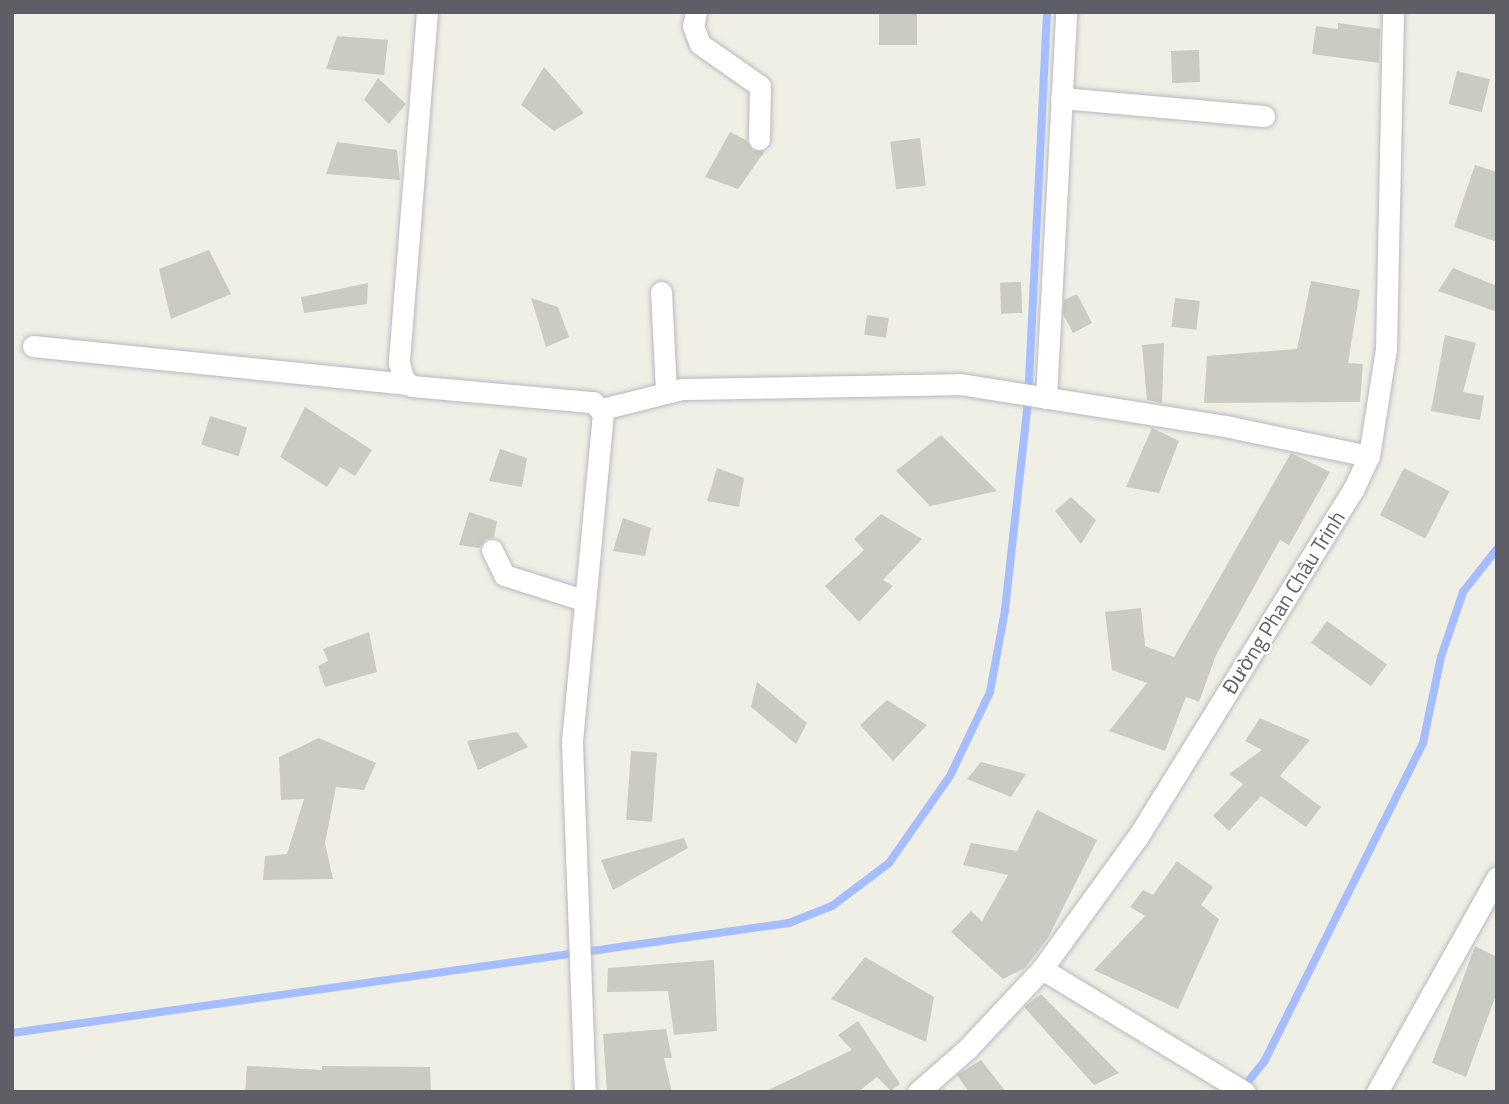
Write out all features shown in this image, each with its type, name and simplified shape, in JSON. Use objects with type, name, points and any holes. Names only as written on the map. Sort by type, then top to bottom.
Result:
[{"type":"street","points":[[407,384],[399,363],[427,12]]},
{"type":"street","points":[[696,12],[694,26],[700,44],[760,86],[759,139]]},
{"type":"street","points":[[1043,397],[1066,12]]},
{"type":"street","name":"Đường Phan Châu Trinh","points":[[918,1092],[968,1048],[1042,969],[1138,838],[1353,490],[1369,456],[1386,349],[1393,12]]},
{"type":"street","points":[[1061,98],[1264,116]]},
{"type":"street","points":[[661,292],[666,391]]},
{"type":"street","points":[[33,346],[593,402],[602,409]]},
{"type":"street","points":[[602,409],[666,391],[893,383],[960,384],[1230,427],[1369,456]]},
{"type":"street","points":[[585,1092],[572,743],[602,409]]},
{"type":"street","points":[[492,550],[504,575],[583,600]]},
{"type":"street","points":[[1377,1092],[1497,877]]},
{"type":"street","points":[[1042,969],[1237,1088]]},
{"type":"building","points":[[879,12],[917,12],[917,45],[879,45]]},
{"type":"building","points":[[1338,23],[1380,29],[1379,63],[1312,54],[1316,26],[1338,29]]},
{"type":"building","points":[[337,36],[388,40],[384,75],[326,69]]},
{"type":"building","points":[[1199,50],[1200,82],[1172,83],[1171,51]]},
{"type":"building","points":[[544,67],[584,113],[554,131],[521,105]]},
{"type":"building","points":[[1457,71],[1490,79],[1482,112],[1449,104]]},
{"type":"building","points":[[378,78],[406,104],[389,124],[364,100]]},
{"type":"building","points":[[730,132],[746,140],[753,151],[765,151],[738,189],[705,177]]},
{"type":"building","points":[[920,138],[926,186],[896,189],[890,142]]},
{"type":"building","points":[[337,142],[397,150],[400,180],[326,174]]},
{"type":"building","points":[[1475,165],[1497,172],[1497,242],[1454,227]]},
{"type":"building","points":[[209,250],[231,294],[171,319],[159,269]]},
{"type":"building","points":[[1453,268],[1497,286],[1497,312],[1438,291]]},
{"type":"building","points":[[1311,281],[1360,290],[1348,363],[1363,364],[1360,402],[1204,403],[1207,356],[1297,349]]},
{"type":"building","points":[[1021,282],[1022,313],[1001,314],[1000,283]]},
{"type":"building","points":[[368,283],[367,304],[304,313],[301,297]]},
{"type":"building","points":[[1077,294],[1092,323],[1073,333],[1063,314],[1064,300]]},
{"type":"building","points":[[531,298],[558,307],[569,337],[546,347]]},
{"type":"building","points":[[1175,298],[1200,301],[1196,330],[1171,327]]},
{"type":"building","points":[[867,315],[889,318],[886,338],[864,335]]},
{"type":"building","points":[[1445,335],[1476,343],[1463,392],[1484,396],[1480,420],[1431,411]]},
{"type":"building","points":[[1164,343],[1162,403],[1147,400],[1142,345]]},
{"type":"building","points":[[305,407],[372,450],[355,476],[340,467],[327,487],[280,457]]},
{"type":"building","points":[[210,416],[247,427],[239,456],[201,445]]},
{"type":"building","points":[[1152,428],[1179,441],[1159,493],[1126,487]]},
{"type":"building","points":[[941,435],[997,491],[930,506],[896,471]]},
{"type":"building","points":[[500,449],[527,458],[522,487],[489,481]]},
{"type":"building","points":[[1291,453],[1330,472],[1289,545],[1280,540],[1216,655],[1199,702],[1186,697],[1165,751],[1109,731],[1147,683],[1112,670],[1105,612],[1141,608],[1145,646],[1174,657]]},
{"type":"building","points":[[717,468],[744,478],[739,507],[707,501]]},
{"type":"building","points":[[1404,468],[1449,491],[1425,538],[1380,515]]},
{"type":"building","points":[[1071,497],[1096,520],[1081,544],[1055,511]]},
{"type":"building","points":[[469,512],[497,521],[494,537],[486,539],[479,548],[459,545]]},
{"type":"building","points":[[881,514],[922,539],[883,580],[893,586],[859,622],[825,586],[864,550],[854,539]]},
{"type":"building","points":[[623,518],[651,528],[645,556],[613,551]]},
{"type":"building","points":[[1327,621],[1387,664],[1371,686],[1311,643]]},
{"type":"building","points":[[369,632],[377,672],[325,687],[318,666],[328,661],[323,649]]},
{"type":"building","points":[[757,682],[807,723],[796,744],[751,707]]},
{"type":"building","points":[[887,700],[927,725],[893,761],[860,725]]},
{"type":"building","points":[[1260,718],[1310,740],[1280,776],[1321,807],[1306,827],[1261,796],[1229,831],[1213,816],[1243,784],[1229,774],[1262,750],[1245,741]]},
{"type":"building","points":[[517,732],[528,747],[478,770],[467,741]]},
{"type":"building","points":[[319,738],[376,763],[364,790],[336,787],[325,843],[333,879],[263,880],[265,856],[287,854],[304,799],[281,800],[279,757]]},
{"type":"building","points":[[631,751],[657,753],[652,822],[626,820]]},
{"type":"building","points":[[981,762],[1026,774],[1011,797],[967,779]]},
{"type":"building","points":[[1037,810],[1097,840],[1048,938],[1025,968],[1003,979],[951,932],[971,911],[982,921],[1008,875],[963,865],[971,843],[1017,851]]},
{"type":"building","points":[[684,838],[688,848],[613,890],[601,860]]},
{"type":"building","points":[[1177,861],[1213,887],[1201,905],[1219,919],[1178,1009],[1094,970],[1145,916],[1130,907],[1143,890],[1153,895]]},
{"type":"building","points":[[1475,946],[1497,957],[1497,992],[1466,1077],[1432,1063]]},
{"type":"building","points":[[865,957],[934,997],[926,1042],[831,999]]},
{"type":"building","points":[[714,960],[717,1031],[674,1035],[668,991],[607,992],[608,968]]},
{"type":"building","points":[[1041,994],[1119,1073],[1094,1085],[1024,1007]]},
{"type":"building","points":[[858,1021],[900,1084],[891,1091],[877,1077],[858,1092],[764,1092],[852,1050],[838,1035]]},
{"type":"building","points":[[666,1029],[672,1058],[664,1058],[672,1092],[607,1092],[603,1034]]},
{"type":"building","points":[[981,1060],[1006,1092],[969,1092],[957,1075]]},
{"type":"building","points":[[247,1066],[322,1070],[322,1066],[430,1067],[431,1092],[245,1092]]},
{"type":"waterway","points":[[12,1033],[789,923],[832,906],[889,863],[950,776],[990,692],[1005,610],[1028,401],[1047,12]]},
{"type":"waterway","points":[[1242,1089],[1264,1062],[1423,743],[1441,657],[1463,592],[1497,549]]}]
